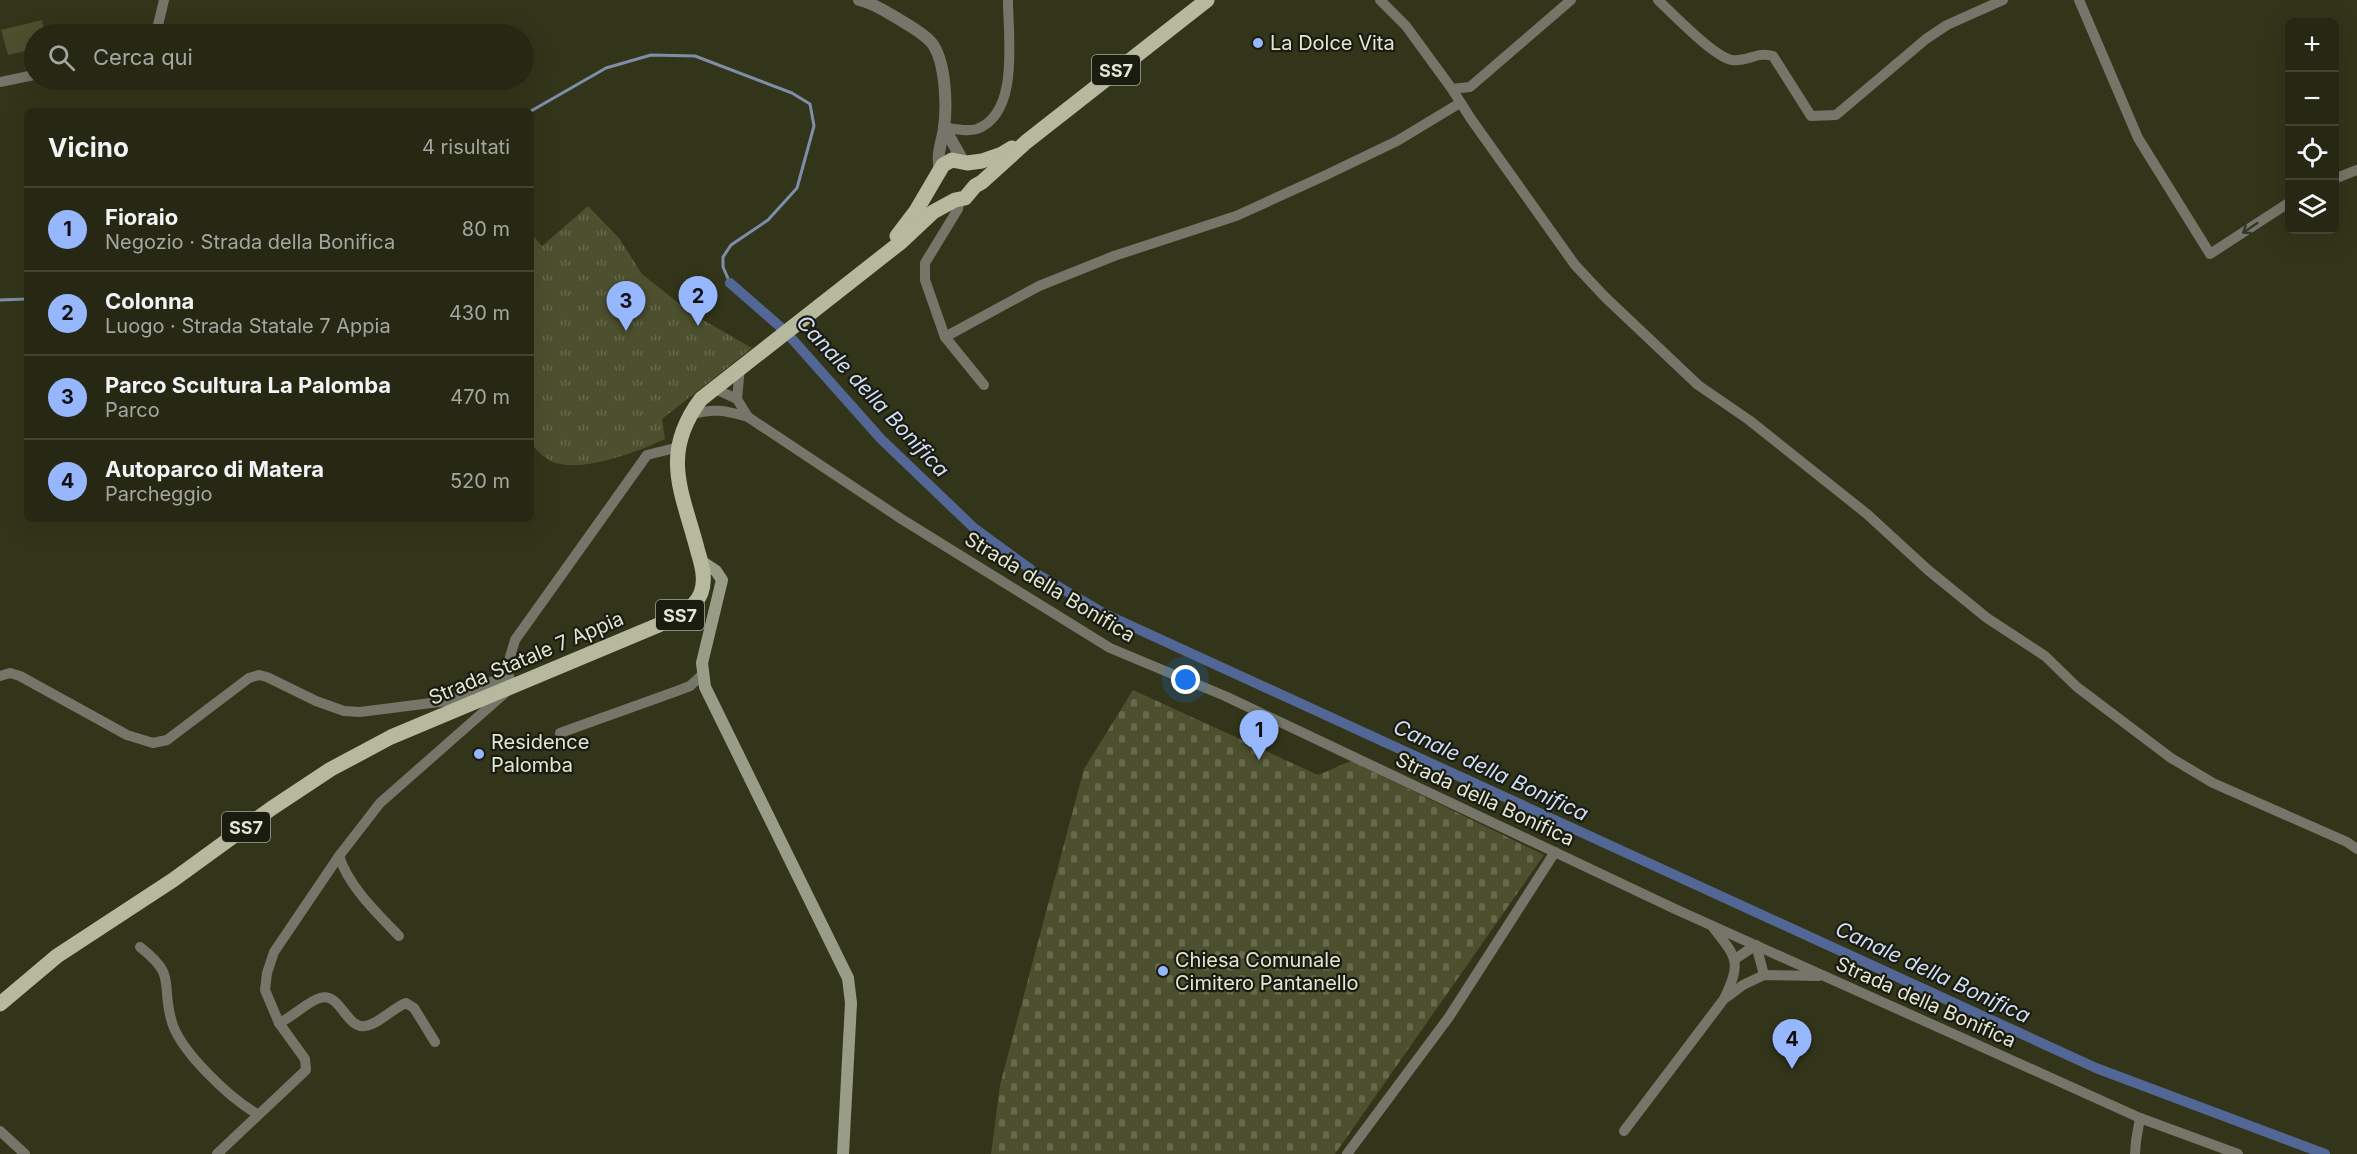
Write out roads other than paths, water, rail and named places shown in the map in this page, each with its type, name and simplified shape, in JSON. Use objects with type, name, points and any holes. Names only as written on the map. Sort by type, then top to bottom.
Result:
[{"type":"main road","name":"Strada Statale 7 Appia","points":[[0,1004],[57,957],[173,880],[272,808],[331,769],[391,737],[510,680],[680,616],[701,594],[704,578],[681,495],[677,471],[679,447],[689,416],[713,388],[901,242],[933,212],[969,195],[975,186],[1026,142],[1207,0]]},
{"type":"main road","name":"Strada Statale 7 Appia","points":[[886,252],[947,162],[965,162],[1002,154],[1026,142]]},
{"type":"main road","points":[[965,162],[974,171],[975,186]]},
{"type":"main road","points":[[938,174],[941,193],[958,200]]},
{"type":"main road","points":[[701,561],[716,570],[722,580],[702,663],[705,687],[848,978],[851,1003],[843,1154]]},
{"type":"street","points":[[158,24],[164,0]]},
{"type":"street","points":[[860,0],[879,7],[917,30],[936,49],[943,72],[944,128],[937,159],[938,174]]},
{"type":"street","points":[[944,128],[964,131],[977,128],[997,114],[1004,100],[1009,79],[1008,0]]},
{"type":"street","points":[[1380,0],[1406,26],[1575,265],[1605,297],[1698,385],[1749,420],[1867,514],[1928,570],[1987,618],[2044,656],[2078,687],[2171,758],[2212,783],[2347,842],[2357,849]]},
{"type":"street","points":[[1452,89],[1470,87],[1571,0]]},
{"type":"street","points":[[1658,0],[1720,56],[1741,60],[1763,53],[1773,56],[1811,116],[1823,117],[1836,116],[1926,39],[1947,25],[2002,0]]},
{"type":"street","points":[[2079,0],[2138,138],[2210,254],[2285,205]]},
{"type":"street","points":[[0,82],[24,77]]},
{"type":"street","points":[[945,337],[1038,286],[1114,256],[1236,216],[1397,141],[1461,103]]},
{"type":"street","points":[[944,128],[965,162]]},
{"type":"street","points":[[2339,177],[2357,170]]},
{"type":"street","points":[[958,200],[954,216],[925,263],[925,280],[945,337],[984,385]]},
{"type":"street","points":[[737,399],[740,367]]},
{"type":"street","points":[[713,388],[737,399],[748,417]]},
{"type":"street","points":[[713,388],[723,410]]},
{"type":"street","points":[[689,416],[709,410],[723,410],[748,417]]},
{"type":"street","name":"Strada della Bonifica","points":[[748,417],[903,520],[1110,648],[1225,696],[1712,925],[2140,1118],[2238,1154]]},
{"type":"street","points":[[217,1154],[306,1070],[305,1059],[279,1023],[265,990],[267,973],[274,952],[339,856],[380,803],[510,680],[515,640],[647,455],[679,447]]},
{"type":"street","points":[[0,676],[10,673],[20,676],[127,735],[153,743],[166,740],[249,678],[259,675],[316,701],[344,711],[360,712],[447,701],[510,680]]},
{"type":"street","points":[[560,733],[690,686],[702,675]]},
{"type":"street","points":[[1347,1154],[1449,1017],[1555,852]]},
{"type":"street","points":[[339,856],[343,869],[399,936]]},
{"type":"street","points":[[1624,1131],[1724,999],[1735,975],[1734,954],[1712,925]]},
{"type":"street","points":[[1735,959],[1756,945],[1764,975]]},
{"type":"street","points":[[140,947],[161,964],[167,980],[171,1020],[179,1040],[192,1057],[246,1107],[257,1114]]},
{"type":"street","points":[[1724,999],[1743,985],[1764,975],[1823,975]]},
{"type":"street","points":[[279,1023],[292,1018],[319,998],[327,997],[336,1003],[354,1024],[360,1027],[369,1026],[394,1008],[406,1003],[414,1008],[435,1042]]},
{"type":"street","points":[[2135,1154],[2140,1118]]},
{"type":"street","points":[[0,1131],[25,1154]]},
{"type":"waterway","points":[[534,109],[606,68],[651,55],[695,56],[792,93],[810,104],[814,126],[797,188],[768,220],[731,245],[723,257],[723,267],[730,283]]},
{"type":"waterway","name":"Canale della Bonifica","points":[[730,283],[785,331],[881,439],[974,528],[1037,574],[1105,614],[2096,1068],[2325,1154]]},
{"type":"waterway","points":[[0,300],[24,299]]},
{"type":"place","name":"La Dolce Vita","points":[[1258,43]]},
{"type":"place","name":"Colonna","points":[[698,326]]},
{"type":"place","name":"Parco Scultura La Palomba","points":[[626,331]]},
{"type":"place","name":"Residence Palomba","points":[[479,754]]},
{"type":"place","name":"Fioraio","points":[[1259,760]]},
{"type":"place","name":"Chiesa Comunale Cimitero Pantanello","points":[[1163,971]]},
{"type":"place","name":"Autoparco di Matera","points":[[1792,1069]]}]
